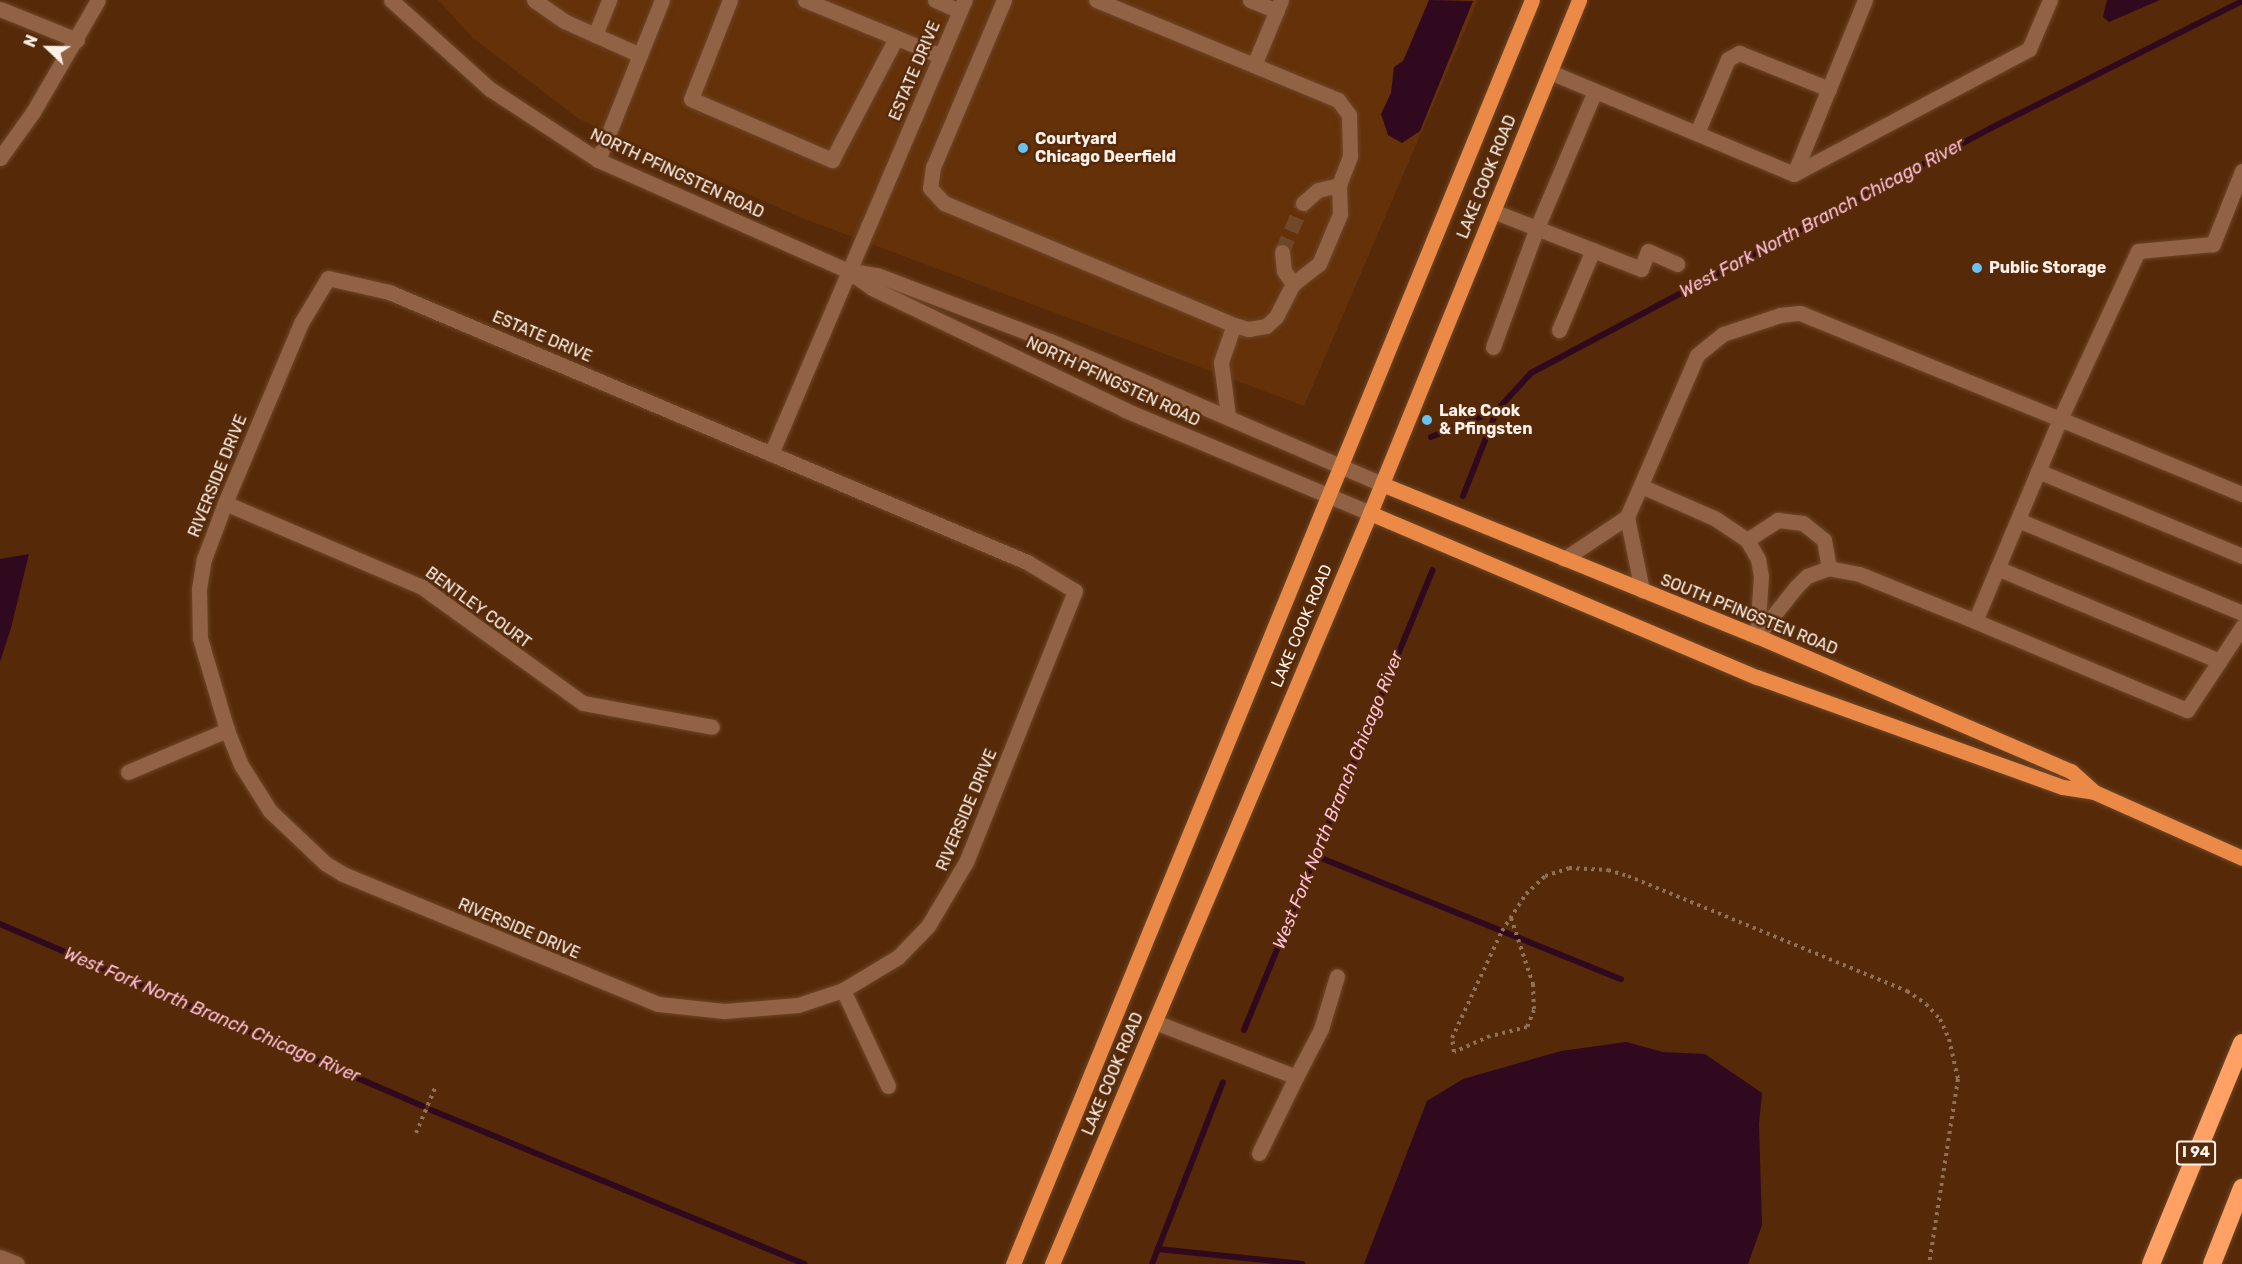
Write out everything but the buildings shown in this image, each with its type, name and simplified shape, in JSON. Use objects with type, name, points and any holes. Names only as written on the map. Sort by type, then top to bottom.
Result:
[{"type":"highway","name":"I 94","points":[[2151,1264],[2242,1043]]},
{"type":"highway","points":[[2212,1264],[2242,1188]]},
{"type":"main road","name":"LAKE COOK ROAD","points":[[1013,1264],[1532,0]]},
{"type":"main road","name":"LAKE COOK ROAD","points":[[1052,1264],[1370,513],[1579,0]]},
{"type":"main road","name":"SOUTH PFINGSTEN ROAD","points":[[1382,484],[1757,636],[2071,771],[2094,792]]},
{"type":"main road","name":"SOUTH PFINGSTEN ROAD","points":[[1370,513],[1757,677],[2063,787],[2094,792],[2242,858]]},
{"type":"street","points":[[0,158],[77,40],[98,0]]},
{"type":"street","name":"NORTH PFINGSTEN ROAD","points":[[391,0],[490,89],[597,160],[849,271],[872,288],[1125,410],[1370,513]]},
{"type":"street","points":[[595,35],[609,0]]},
{"type":"street","points":[[597,160],[662,0]]},
{"type":"street","points":[[730,0],[691,99],[832,160],[896,38]]},
{"type":"street","points":[[805,0],[941,56]]},
{"type":"street","points":[[935,0],[962,5]]},
{"type":"street","points":[[1004,0],[933,167],[930,188],[944,203],[1234,325],[1248,329],[1266,326],[1276,317],[1293,284],[1318,264],[1340,214],[1339,185],[1350,156],[1349,115],[1338,100],[1096,0]]},
{"type":"street","points":[[1250,0],[1279,5],[1254,65]]},
{"type":"street","points":[[1794,174],[1865,0]]},
{"type":"street","points":[[1794,174],[2029,49],[2049,0]]},
{"type":"street","points":[[540,2],[595,35],[640,55]]},
{"type":"street","name":"ESTATE DRIVE","points":[[771,454],[962,5]]},
{"type":"street","points":[[0,9],[77,40]]},
{"type":"street","points":[[1697,134],[1728,59],[1739,53],[1829,89]]},
{"type":"street","points":[[1550,72],[1794,174]]},
{"type":"street","points":[[1493,347],[1536,230],[1595,91]]},
{"type":"street","points":[[1975,621],[2060,419],[2138,250],[2213,244],[2242,171]]},
{"type":"street","points":[[1303,203],[1318,190],[1339,185]]},
{"type":"street","points":[[1493,211],[1536,230],[1641,269],[1648,251],[1677,264]]},
{"type":"street","points":[[1559,330],[1593,250]]},
{"type":"street","points":[[1282,252],[1284,271],[1293,284]]},
{"type":"street","name":"NORTH PFINGSTEN ROAD","points":[[849,271],[877,275],[1050,341],[1382,484]]},
{"type":"street","name":"ESTATE DRIVE","points":[[310,309],[328,278],[389,292],[1027,562],[1075,591]]},
{"type":"street","name":"RIVERSIDE DRIVE","points":[[310,309],[225,503],[204,560],[198,617],[200,638],[227,730],[241,765],[270,811],[325,863],[608,986],[658,1004],[724,1011],[798,1005],[843,990],[898,957],[928,926],[957,881],[1075,591]]},
{"type":"street","points":[[1564,559],[1626,517],[1698,355],[1723,334],[1780,315],[1800,313],[2242,494]]},
{"type":"street","points":[[1228,416],[1221,362],[1234,325]]},
{"type":"street","points":[[2038,471],[2242,556]]},
{"type":"street","points":[[1641,486],[1716,519],[1747,540],[1758,559],[1761,576],[1757,636]]},
{"type":"street","name":"BENTLEY COURT","points":[[225,503],[422,587],[583,703],[712,727]]},
{"type":"street","points":[[1626,517],[1642,590]]},
{"type":"street","points":[[1747,540],[1778,520],[1803,523],[1824,540],[1829,568]]},
{"type":"street","points":[[2018,520],[2242,614]]},
{"type":"street","points":[[1757,636],[1796,586],[1807,576],[1829,568],[1859,574],[2187,710],[2242,627]]},
{"type":"street","points":[[1997,568],[2219,661]]},
{"type":"street","points":[[128,772],[227,730]]},
{"type":"street","points":[[1259,1153],[1321,1029],[1337,976]]},
{"type":"street","points":[[843,990],[888,1086]]},
{"type":"street","points":[[1155,1022],[1296,1077]]},
{"type":"street","points":[[0,1257],[16,1264]]},
{"type":"path","points":[[1511,918],[1533,984],[1534,1010],[1527,1027],[1490,1036],[1454,1052],[1452,1038],[1511,918],[1526,894],[1545,876],[1569,868],[1608,870],[1896,986],[1926,1004],[1949,1039],[1958,1079],[1929,1264]]},
{"type":"path","points":[[416,1133],[435,1088]]},
{"type":"shaded area","points":[[438,0],[1478,0],[1304,406],[802,218],[579,119],[473,38]]},
{"type":"shaded area","points":[[1429,0],[1473,1],[1420,131],[1402,143],[1388,135],[1381,114],[1391,93],[1394,67],[1403,61]]},
{"type":"shaded area","points":[[2107,0],[2160,0],[2109,22],[2103,17]]},
{"type":"shaded area","points":[[29,554],[11,628],[0,662],[0,559]]},
{"type":"shaded area","points":[[1626,1042],[1663,1052],[1705,1054],[1762,1093],[1759,1124],[1762,1225],[1748,1264],[1364,1264],[1427,1101],[1463,1079],[1561,1051]]},
{"type":"waterway","name":"West Fork North Branch Chicago River","points":[[1463,496],[1497,410],[1531,373],[1991,128],[2242,1]]},
{"type":"waterway","points":[[1431,437],[1497,410]]},
{"type":"waterway","name":"West Fork North Branch Chicago River","points":[[1244,1030],[1433,570]]},
{"type":"waterway","points":[[1316,856],[1621,979]]},
{"type":"waterway","name":"West Fork North Branch Chicago River","points":[[0,924],[423,1106]]},
{"type":"waterway","name":"West Fork North Branch Chicago River","points":[[1152,1264],[1223,1082]]},
{"type":"waterway","name":"West Fork North Branch Chicago River","points":[[431,1110],[805,1264]]},
{"type":"waterway","points":[[1158,1249],[1302,1264]]},
{"type":"tunnel","points":[[1282,252],[1303,203]]},
{"type":"place","name":"Courtyard Chicago Deerfield","points":[[1023,148]]},
{"type":"place","name":"Public Storage","points":[[1977,268]]},
{"type":"place","name":"Lake Cook & Pfingsten","points":[[1427,420]]}]
